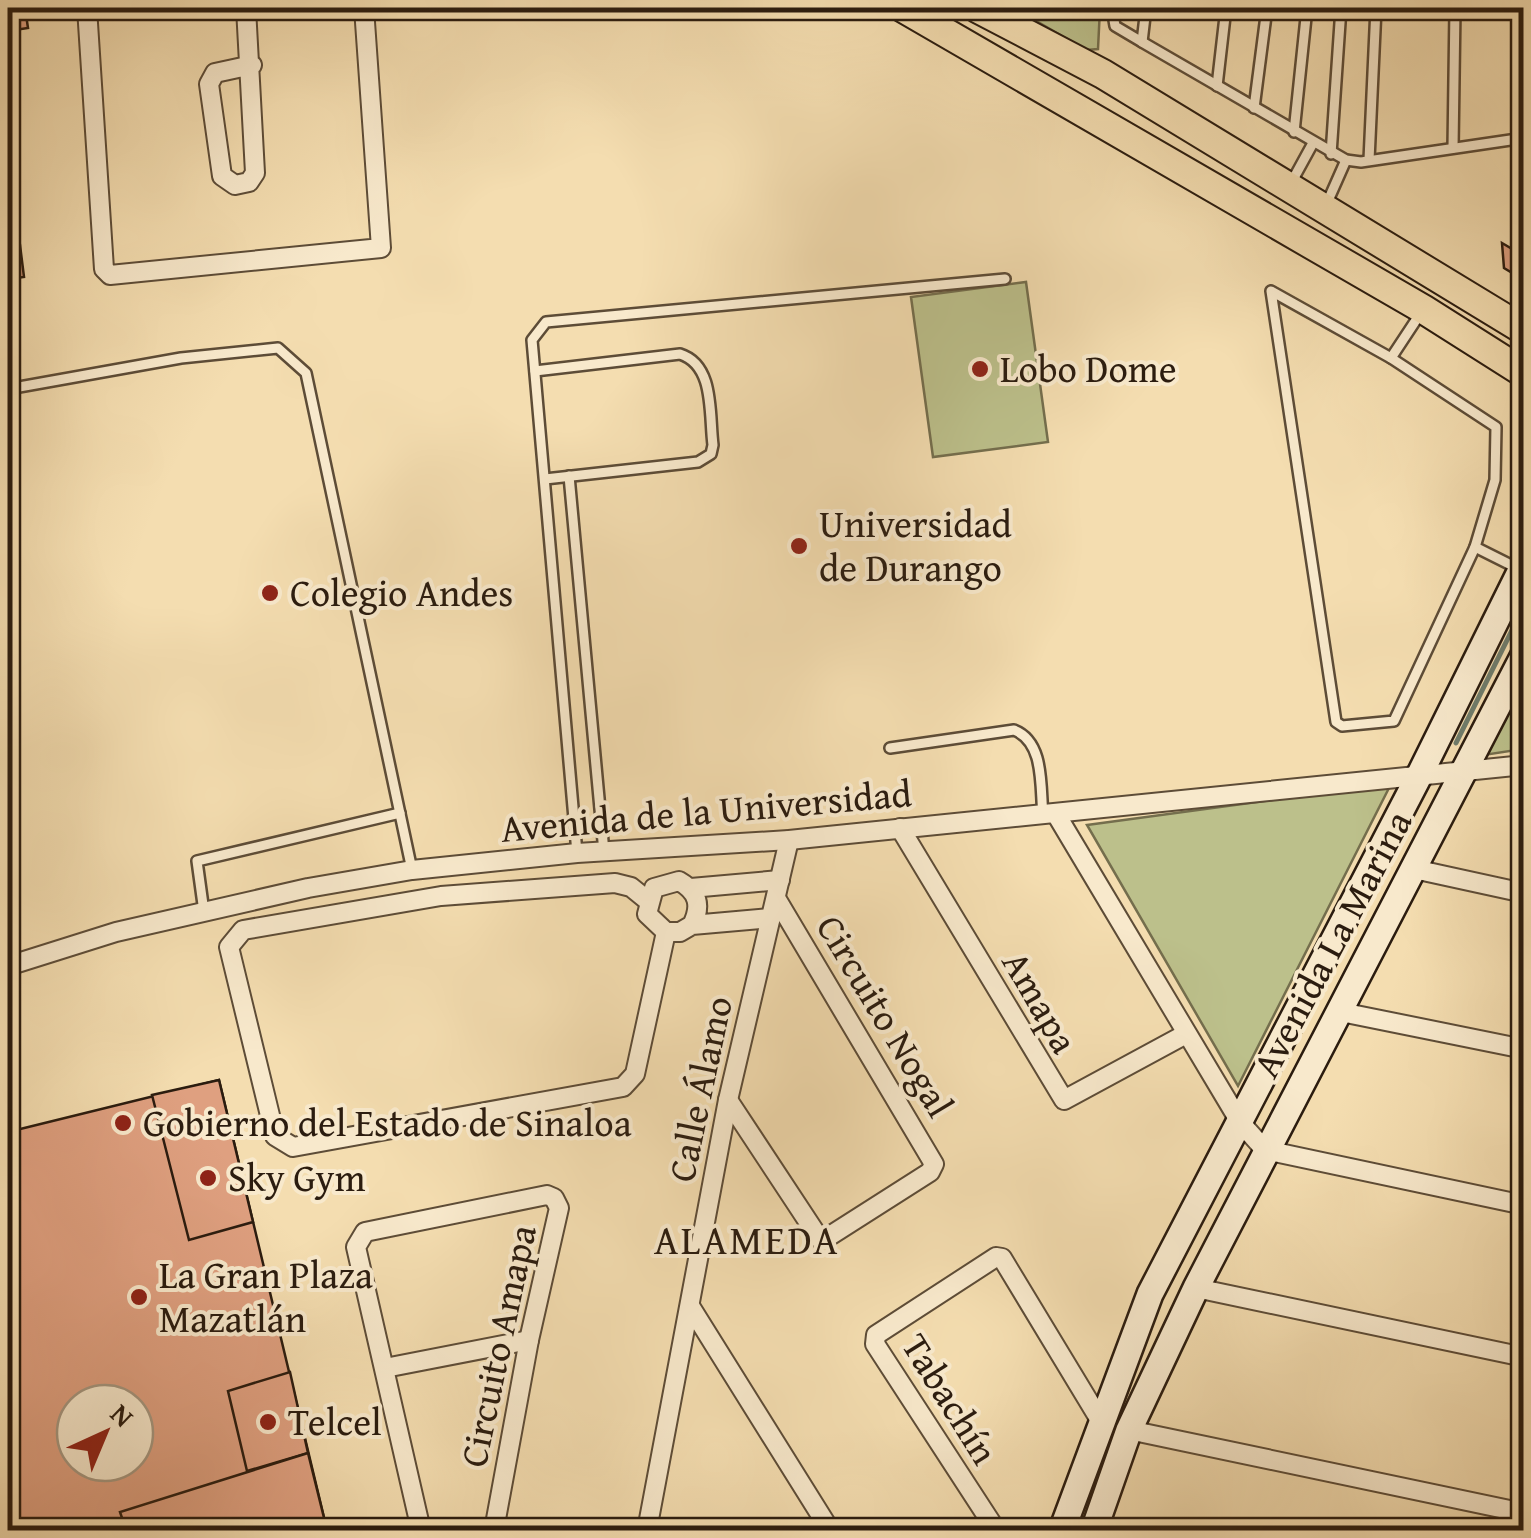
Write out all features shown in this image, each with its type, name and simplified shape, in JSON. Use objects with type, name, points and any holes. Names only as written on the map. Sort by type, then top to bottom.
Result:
[{"type":"main road","points":[[920,11],[1423,309],[1524,374]]},
{"type":"main road","points":[[992,12],[1326,206],[1524,330]]},
{"type":"main road","name":"Avenida La Marina","points":[[1062,1530],[1150,1294],[1419,776],[1522,567]]},
{"type":"main road","name":"Avenida La Marina","points":[[1094,1530],[1130,1430],[1196,1288],[1524,655]]},
{"type":"street","points":[[87,8],[104,269],[110,274],[381,248],[364,8]]},
{"type":"street","points":[[246,8],[252,65],[255,173],[249,182],[235,184],[222,176],[209,84],[215,73],[252,65]]},
{"type":"street","points":[[1464,774],[1524,765]]},
{"type":"street","name":"Avenida La Marina","points":[[1419,776],[1464,774]]},
{"type":"street","name":"Avenida de la Universidad","points":[[8,966],[116,932],[412,870],[577,853],[789,840],[1419,776]]},
{"type":"street","points":[[1049,815],[1240,1122]]},
{"type":"street","name":"Amapa","points":[[900,828],[1057,1095],[1064,1100],[1073,1098],[1186,1034]]},
{"type":"street","name":"Calle Álamo","points":[[647,1530],[728,1100],[789,840]]},
{"type":"street","points":[[1414,870],[1524,893]]},
{"type":"street","points":[[666,881],[679,881],[691,888],[698,899],[698,913],[692,924],[680,932],[666,932],[648,914],[647,900],[654,888],[666,881]]},
{"type":"street","points":[[647,900],[631,887],[615,883],[485,890],[243,930],[229,946],[275,1136],[292,1147],[623,1088],[635,1074],[666,932]]},
{"type":"street","points":[[691,888],[778,889]]},
{"type":"street","name":"Circuito Nogal","points":[[728,1100],[819,1238],[828,1237],[930,1172],[934,1164],[778,889]]},
{"type":"street","points":[[692,924],[771,918]]},
{"type":"street","points":[[1341,1012],[1524,1049]]},
{"type":"street","name":"Avenida La Marina","points":[[1240,1122],[1265,1150]]},
{"type":"street","points":[[1265,1150],[1524,1205]]},
{"type":"street","name":"Circuito Amapa","points":[[420,1530],[356,1247],[365,1232],[547,1195],[554,1198],[559,1208],[529,1340],[494,1530]]},
{"type":"street","name":"Tabachín","points":[[996,1530],[875,1344],[876,1335],[996,1258],[1002,1258],[1100,1420]]},
{"type":"street","points":[[1196,1288],[1524,1357]]},
{"type":"street","points":[[690,1306],[830,1530]]},
{"type":"street","points":[[385,1368],[529,1340]]},
{"type":"street","points":[[1130,1430],[1524,1513]]},
{"type":"street","points":[[652,1509],[666,1530]]},
{"type":"lane","points":[[1142,42],[1146,8]]},
{"type":"lane","points":[[1216,86],[1226,8]]},
{"type":"lane","points":[[1254,108],[1267,8]]},
{"type":"lane","points":[[1294,132],[1307,8]]},
{"type":"lane","points":[[1331,154],[1341,8]]},
{"type":"lane","points":[[1369,160],[1376,8]]},
{"type":"lane","points":[[1454,148],[1455,8]]},
{"type":"lane","points":[[1468,8],[1524,15]]},
{"type":"lane","points":[[1112,12],[1115,26],[1346,160],[1524,138]]},
{"type":"lane","points":[[1290,185],[1312,143]]},
{"type":"lane","points":[[1326,206],[1346,160]]},
{"type":"lane","points":[[577,853],[532,340],[546,322],[1005,279]]},
{"type":"lane","points":[[1275,291],[1392,358],[1496,427],[1495,480],[1475,548],[1399,716],[1394,721],[1338,724],[1268,295],[1275,291]]},
{"type":"lane","points":[[1392,358],[1423,309]]},
{"type":"lane","points":[[8,389],[278,348],[306,373],[412,870]]},
{"type":"lane","points":[[535,371],[680,354],[690,357],[705,374],[713,445],[705,460],[545,479]]},
{"type":"lane","points":[[570,476],[604,852]]},
{"type":"lane","points":[[1475,548],[1522,567]]},
{"type":"lane","points":[[890,748],[1014,730],[1024,734],[1036,754],[1049,815]]},
{"type":"lane","points":[[204,912],[197,861],[400,813]]},
{"type":"green space","points":[[1014,8],[1100,8],[1098,49],[1086,50]]},
{"type":"green space","name":"Lobo Dome","points":[[1026,282],[1048,442],[933,457],[911,297]]},
{"type":"green space","points":[[1523,678],[1523,749],[1484,755]]},
{"type":"green space","points":[[1391,784],[1238,1086],[1087,825]]},
{"type":"building","points":[[8,8],[25,8],[28,28],[8,31]]},
{"type":"building","points":[[1502,243],[1524,256],[1524,280],[1504,268]]},
{"type":"building","points":[[20,245],[24,277],[8,279],[8,246]]},
{"type":"building","name":"La Gran Plaza Mazatlán","points":[[219,1080],[327,1530],[8,1530],[8,1132]]},
{"type":"building","name":"Sky Gym","points":[[219,1080],[253,1222],[189,1240],[152,1095]]},
{"type":"building","name":"Telcel","points":[[290,1372],[308,1453],[247,1471],[228,1391]]},
{"type":"building","points":[[308,1453],[327,1530],[126,1530],[120,1512]]},
{"type":"waterway","points":[[1456,743],[1524,606]]},
{"type":"place","name":"Lobo Dome","points":[[980,369]]},
{"type":"place","name":"Universidad de Durango","points":[[799,546]]},
{"type":"place","name":"Colegio Andes","points":[[270,593]]},
{"type":"place","name":"Gobierno del Estado de Sinaloa","points":[[123,1123]]},
{"type":"place","name":"Sky Gym","points":[[208,1178]]},
{"type":"place","name":"La Gran Plaza Mazatlán","points":[[139,1297]]},
{"type":"place","name":"Telcel","points":[[268,1422]]},
{"type":"district","name":"ALAMEDA","points":[[747,1240]]}]
